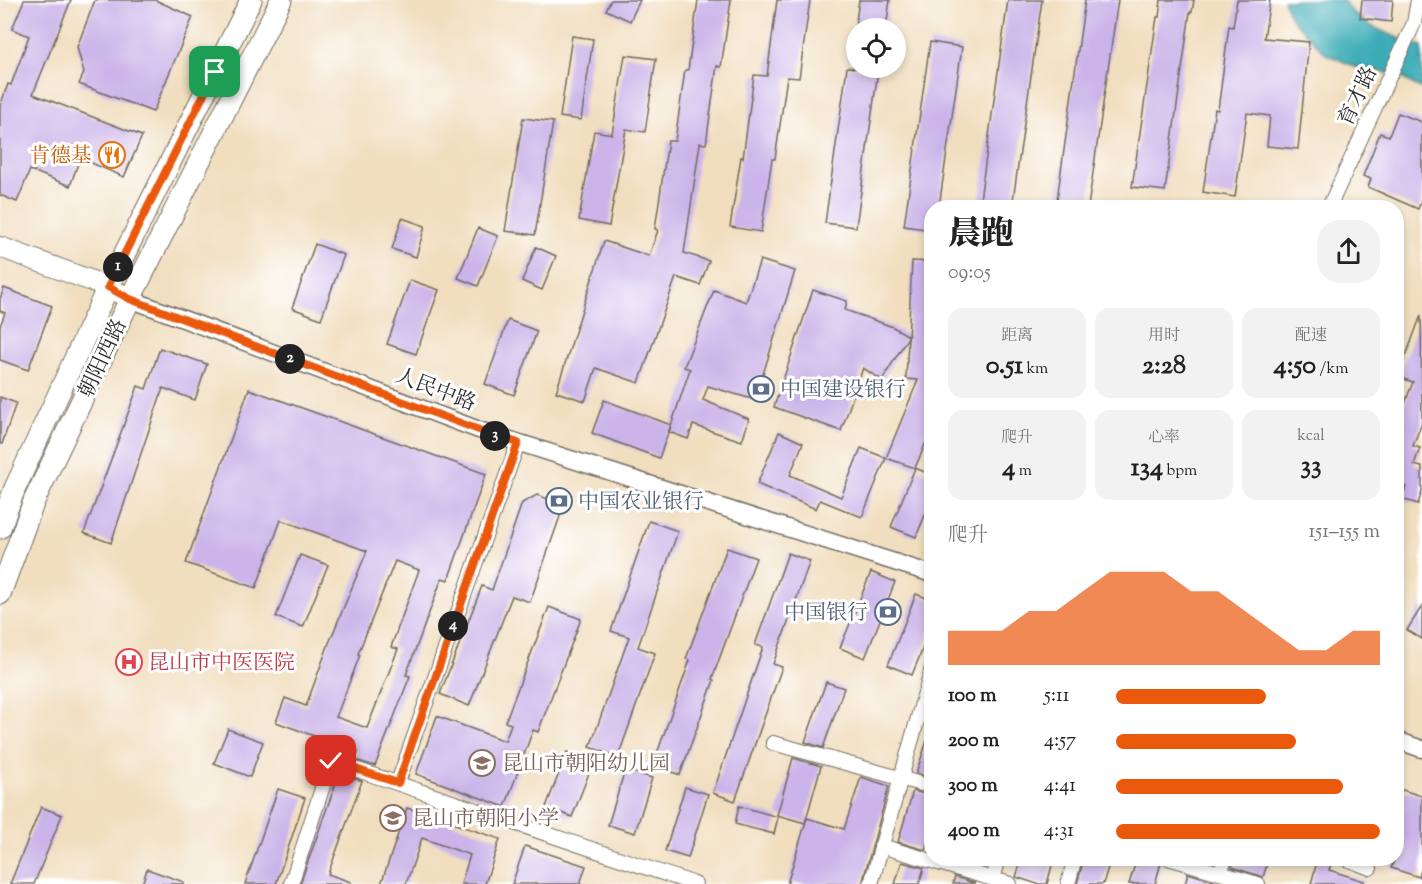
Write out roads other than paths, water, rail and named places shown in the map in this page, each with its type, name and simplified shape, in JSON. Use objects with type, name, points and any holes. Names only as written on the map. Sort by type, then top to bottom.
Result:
[{"type":"main road","name":"朝阳西路","points":[[0,528],[15,488],[108,287],[251,0]]},
{"type":"main road","name":"朝阳西路","points":[[0,594],[34,501],[130,299],[281,0]]},
{"type":"main road","name":"人民中路","points":[[0,247],[108,287],[130,299]]},
{"type":"street","name":"育才路","points":[[1332,200],[1414,23],[1418,0]]},
{"type":"street","name":"人民中路","points":[[130,299],[479,430],[924,570]]},
{"type":"street","points":[[398,783],[518,443]]},
{"type":"street","points":[[871,884],[900,778],[924,706]]},
{"type":"street","points":[[773,743],[924,785]]},
{"type":"street","points":[[1404,743],[1422,749]]},
{"type":"street","points":[[291,884],[331,761],[695,884]]},
{"type":"street","points":[[881,846],[924,859]]},
{"type":"street","points":[[949,866],[1010,884]]},
{"type":"street","points":[[993,879],[997,866]]},
{"type":"street","points":[[1068,884],[1073,866]]},
{"type":"street","points":[[1196,866],[1258,884]]},
{"type":"street","points":[[1220,873],[1222,866]]},
{"type":"street","points":[[1365,866],[1370,868]]},
{"type":"water","points":[[1283,0],[1343,0],[1350,10],[1368,24],[1422,47],[1422,89],[1394,74],[1358,68],[1326,54],[1291,18]]},
{"type":"place","name":"肯德基","points":[[112,155]]},
{"type":"place","name":"中国建设银行","points":[[761,389]]},
{"type":"place","name":"中国农业银行","points":[[559,501]]},
{"type":"place","name":"中国银行","points":[[888,612]]},
{"type":"place","name":"昆山市中医医院","points":[[129,662]]},
{"type":"place","name":"昆山市朝阳幼儿园","points":[[482,763]]},
{"type":"place","name":"昆山市朝阳小学","points":[[393,818]]}]
